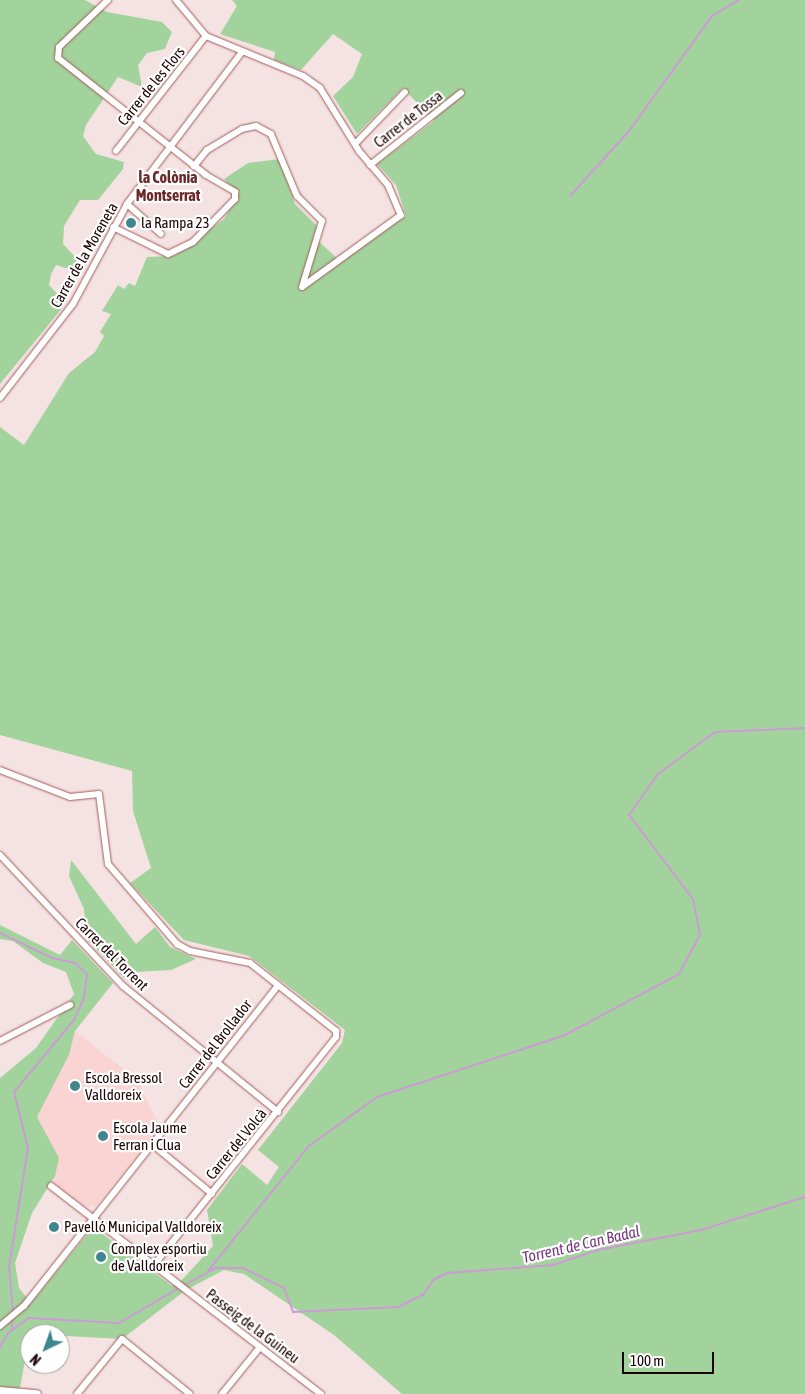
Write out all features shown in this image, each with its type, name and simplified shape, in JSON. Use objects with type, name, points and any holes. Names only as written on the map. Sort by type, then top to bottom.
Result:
[{"type":"street","points":[[108,0],[56,51],[100,93],[194,166],[235,192],[235,199],[193,242],[168,254],[113,228]]},
{"type":"street","points":[[176,0],[206,36],[303,76],[320,88],[355,144],[388,185],[401,215],[302,287],[322,222],[296,196],[270,134],[256,126],[242,129],[207,150],[194,166]]},
{"type":"street","name":"Carrer de les Flors","points":[[116,151],[206,36]]},
{"type":"street","name":"Carrer de la Moreneta","points":[[0,398],[73,304],[127,204],[242,52]]},
{"type":"street","points":[[355,144],[405,92]]},
{"type":"street","name":"Carrer de Tossa","points":[[370,165],[461,93]]},
{"type":"street","points":[[127,204],[161,234]]},
{"type":"street","points":[[0,770],[70,797],[99,794],[108,864],[177,944],[190,951],[250,963],[278,985]]},
{"type":"street","name":"Carrer del Torrent","points":[[0,855],[123,986],[278,1112]]},
{"type":"street","name":"Carrer del Volcà","points":[[154,1265],[336,1037],[336,1031],[278,985]]},
{"type":"street","name":"Carrer del Brollador","points":[[0,1326],[24,1306],[278,985]]},
{"type":"street","points":[[1,1038],[70,1005]]},
{"type":"street","points":[[152,1144],[212,1194]]},
{"type":"street","name":"Passeig de la Guineu","points":[[51,1186],[92,1220],[154,1265],[321,1394]]},
{"type":"street","points":[[76,1394],[122,1339],[190,1394]]},
{"type":"street","points":[[222,1394],[260,1348]]},
{"type":"street","points":[[0,1391],[38,1394]]},
{"type":"shaded area","name":"Escola Jaume Ferran i Clua","points":[[75,1031],[137,1080],[160,1127],[96,1206],[85,1207],[51,1181],[59,1158],[37,1117],[69,1055]]},
{"type":"green space","points":[[0,0],[85,0],[107,12],[162,22],[172,32],[165,49],[147,53],[138,65],[142,87],[118,77],[86,125],[83,136],[96,154],[124,162],[123,169],[98,200],[80,200],[64,226],[63,244],[80,262],[75,271],[56,265],[51,274],[49,285],[63,300],[63,307],[0,384]]},
{"type":"green space","points":[[232,0],[805,0],[805,1394],[402,1394],[334,1335],[244,1274],[224,1270],[186,1290],[122,1339],[70,1336],[70,1324],[20,1324],[20,1374],[23,1374],[19,1393],[0,1394],[0,1078],[36,1048],[74,994],[66,972],[43,963],[13,941],[0,939],[0,925],[60,955],[72,940],[113,983],[75,1031],[69,1055],[37,1117],[59,1158],[55,1176],[32,1213],[15,1263],[19,1288],[31,1303],[93,1227],[172,1286],[183,1279],[213,1246],[207,1210],[242,1164],[267,1185],[279,1167],[258,1150],[342,1043],[345,1030],[249,956],[184,940],[130,883],[151,868],[133,811],[132,771],[0,735],[0,427],[24,445],[69,373],[95,352],[104,336],[100,332],[111,314],[102,311],[118,285],[124,289],[129,283],[135,286],[147,257],[174,256],[224,219],[238,194],[224,179],[248,163],[280,159],[295,204],[317,226],[316,239],[340,261],[406,216],[396,185],[377,164],[434,121],[403,88],[357,134],[333,96],[353,77],[362,54],[333,34],[301,70],[274,60],[275,52],[220,34],[237,6]]},
{"type":"green space","points":[[71,860],[136,944],[155,927],[170,947],[196,959],[171,970],[135,972],[124,978],[79,931],[85,922],[84,909],[69,876]]},
{"type":"waterway","points":[[571,195],[629,131],[712,16],[739,0]]},
{"type":"waterway","points":[[208,1271],[309,1146],[377,1097],[563,1036],[679,974],[700,935],[693,899],[629,815],[658,774],[715,732],[805,728]]},
{"type":"waterway","points":[[0,933],[52,958],[75,963],[87,974],[84,998],[74,1020],[14,1092],[28,1148],[9,1266],[13,1312]]},
{"type":"waterway","name":"Torrent de Can Badal","points":[[183,1286],[216,1268],[243,1268],[284,1288],[293,1312],[398,1307],[423,1295],[433,1280],[447,1273],[553,1265],[598,1250],[701,1230],[805,1197]]},
{"type":"waterway","name":"Torrent de Can Badal","points":[[0,1347],[8,1333],[29,1318],[119,1323],[179,1288]]},
{"type":"waterway","points":[[12,1319],[12,1329]]},
{"type":"place","name":"la Rampa 23","points":[[131,223]]},
{"type":"place","name":"Escola Bressol Valldoreix","points":[[75,1086]]},
{"type":"place","name":"Escola Jaume Ferran i Clua","points":[[103,1136]]},
{"type":"place","name":"Pavelló Municipal Valldoreix","points":[[54,1227]]},
{"type":"place","name":"Complex esportiu de Valldoreix","points":[[101,1257]]},
{"type":"district","name":"la Colònia Montserrat","points":[[168,186]]}]
